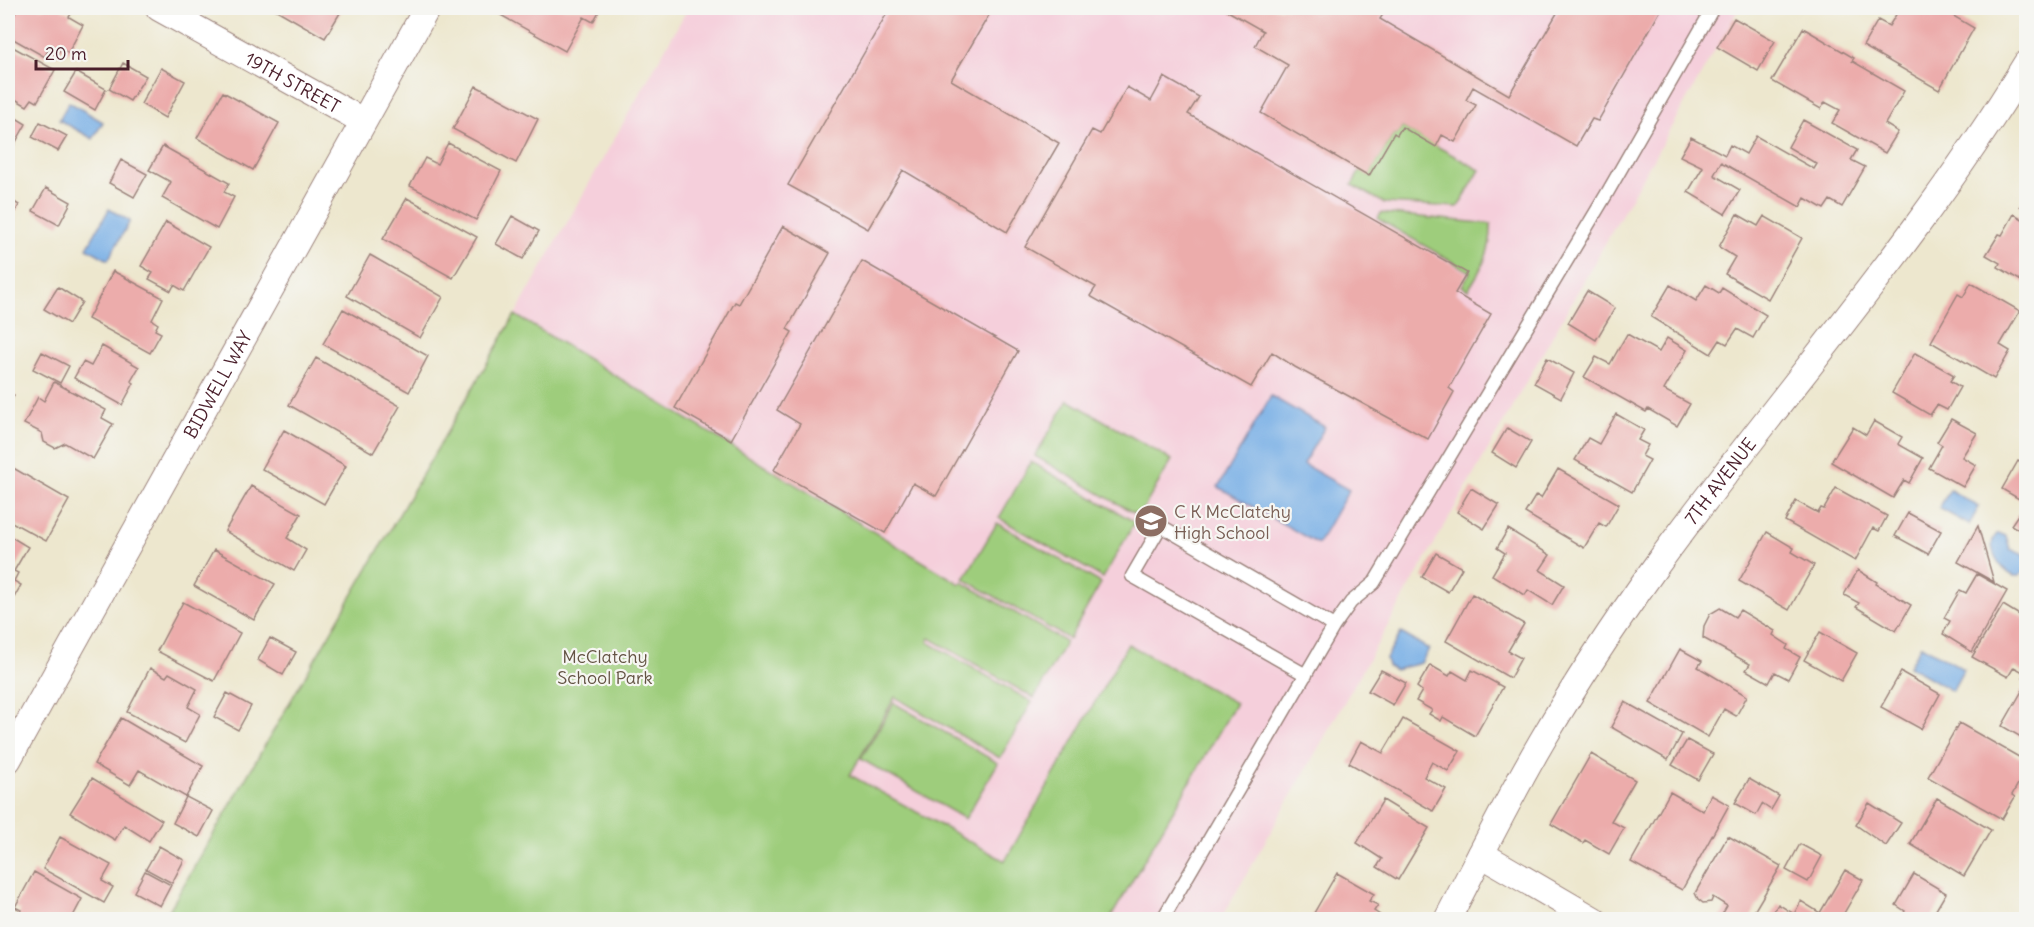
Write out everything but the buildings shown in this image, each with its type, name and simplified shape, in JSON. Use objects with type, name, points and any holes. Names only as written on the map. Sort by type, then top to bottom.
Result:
[{"type":"street","name":"19TH STREET","points":[[159,8],[363,121]]},
{"type":"street","name":"BIDWELL WAY","points":[[8,760],[427,8]]},
{"type":"street","name":"7TH AVENUE","points":[[1447,920],[1542,740],[1595,656],[1656,567],[1959,168],[2026,64]]},
{"type":"street","points":[[1481,854],[1594,920]]},
{"type":"lane","points":[[1162,920],[1334,626],[1351,602],[1374,583],[1606,195],[1713,8]]},
{"type":"lane","points":[[1306,675],[1132,576],[1161,526],[1334,626]]},
{"type":"shaded area","name":"C K McClatchy High School","points":[[688,8],[1739,8],[1221,919],[1110,919],[1236,703],[1128,644],[1005,861],[850,775],[960,584],[515,315]]},
{"type":"green space","points":[[1402,127],[1480,170],[1458,207],[1384,203],[1352,185],[1360,171],[1369,175],[1394,133],[1397,135]]},
{"type":"green space","points":[[1381,213],[1491,224],[1490,242],[1485,259],[1468,290],[1462,286],[1470,272],[1378,219]]},
{"type":"green space","name":"McClatchy School Park","points":[[515,315],[960,584],[962,582],[1066,642],[1034,698],[930,638],[928,642],[1032,702],[1000,758],[895,697],[850,775],[1005,861],[1128,644],[1236,703],[1110,919],[164,919]]},
{"type":"green space","points":[[1068,400],[1172,460],[1139,516],[1035,456]]},
{"type":"green space","points":[[1031,462],[1135,522],[1103,578],[999,518]]},
{"type":"green space","points":[[997,523],[1101,583],[1069,639],[964,579]]},
{"type":"green space","points":[[894,703],[998,763],[965,819],[861,759]]},
{"type":"water","points":[[69,102],[103,122],[93,139],[59,120]]},
{"type":"water","points":[[109,209],[130,221],[108,260],[87,248]]},
{"type":"water","points":[[1271,396],[1325,427],[1303,464],[1349,490],[1318,544],[1218,487]]},
{"type":"water","points":[[1950,490],[1979,507],[1969,525],[1939,508]]},
{"type":"water","points":[[1997,534],[2006,536],[2010,549],[2026,556],[2026,570],[2019,576],[2009,573],[1999,564],[1992,545]]},
{"type":"water","points":[[1401,633],[1429,649],[1421,663],[1395,670],[1388,666],[1386,658]]},
{"type":"water","points":[[1921,645],[1964,669],[1952,691],[1909,666]]},
{"type":"place","name":"C K McClatchy High School","points":[[1151,521]]}]
